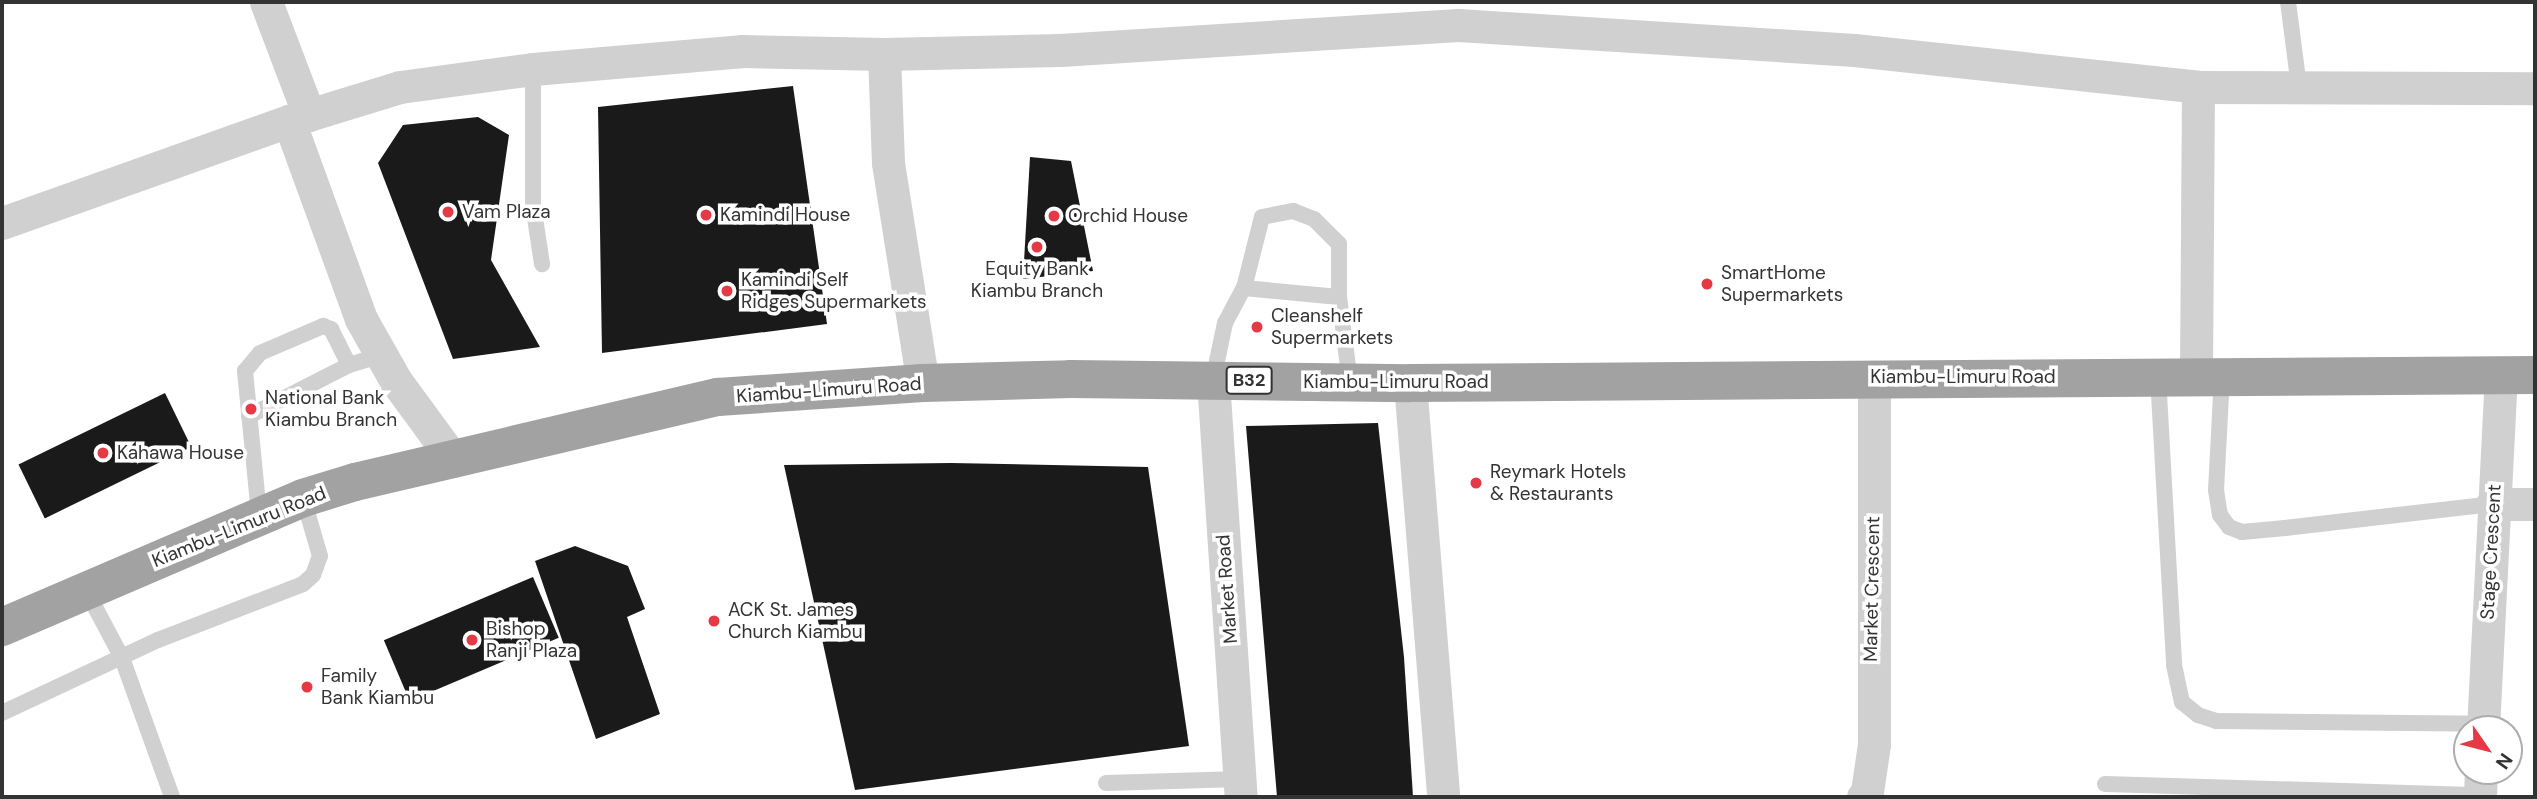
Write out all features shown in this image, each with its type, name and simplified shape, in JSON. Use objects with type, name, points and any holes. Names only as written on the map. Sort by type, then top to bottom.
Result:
[{"type":"highway","name":"Kiambu-Limuru Road","points":[[2,627],[259,514],[303,498],[453,459],[718,397],[923,383],[1213,380],[1410,383],[2518,375]]},
{"type":"street","points":[[265,2],[361,319],[381,355],[453,459]]},
{"type":"street","points":[[2,223],[299,118],[400,87],[533,69],[743,51],[884,54],[1281,40],[1458,25],[1854,50],[2198,87],[2535,88]]},
{"type":"street","points":[[884,54],[888,163],[923,383]]},
{"type":"street","points":[[2198,87],[2209,376]]},
{"type":"street","name":"Stage Crescent","points":[[2483,715],[2492,504],[2518,375]]},
{"type":"street","name":"Market Crescent","points":[[1863,797],[1870,782],[1874,744],[1874,378]]},
{"type":"street","name":"Market Road","points":[[1213,380],[1240,788]]},
{"type":"street","points":[[1410,383],[1443,797]]},
{"type":"street","points":[[2492,504],[2535,504]]},
{"type":"lane","points":[[2288,2],[2299,86]]},
{"type":"lane","points":[[533,69],[533,205],[542,264]]},
{"type":"lane","points":[[1213,380],[1226,323],[1244,288],[1262,217],[1293,211],[1314,219],[1339,244],[1339,298],[1350,382]]},
{"type":"lane","points":[[1244,288],[1339,298]]},
{"type":"lane","points":[[259,514],[246,371],[260,353],[323,326],[331,329],[349,365]]},
{"type":"lane","points":[[249,416],[349,365],[381,355]]},
{"type":"lane","points":[[2158,376],[2174,665],[2182,702],[2198,715],[2216,721],[2453,725]]},
{"type":"lane","points":[[2209,376],[2216,490],[2220,515],[2229,527],[2242,532],[2492,504]]},
{"type":"lane","points":[[2,713],[313,576],[320,556],[303,498]]},
{"type":"lane","points":[[86,590],[122,658],[172,797]]},
{"type":"lane","points":[[1106,783],[1240,788]]},
{"type":"lane","points":[[2105,784],[2480,788]]},
{"type":"building","name":"Kamindi House","points":[[793,86],[827,324],[602,353],[598,107]]},
{"type":"building","name":"Vam Plaza","points":[[478,117],[509,135],[491,260],[540,347],[453,359],[378,163],[403,125]]},
{"type":"building","name":"Orchid House","points":[[1030,157],[1071,161],[1093,271],[1023,279]]},
{"type":"building","name":"Kahawa House","points":[[165,393],[191,447],[45,518],[18,464]]},
{"type":"building","points":[[1378,423],[1404,657],[1413,797],[1277,797],[1246,426]]},
{"type":"building","points":[[951,463],[1148,467],[1189,746],[855,790],[784,465]]},
{"type":"building","points":[[575,546],[628,566],[645,609],[627,617],[660,714],[596,739],[535,561]]},
{"type":"building","name":"Bishop Ranji Plaza","points":[[533,577],[559,638],[410,701],[384,640]]},
{"type":"place","name":"Vam Plaza","points":[[448,212]]},
{"type":"place","name":"Kamindi House","points":[[706,215]]},
{"type":"place","name":"Orchid House","points":[[1054,216]]},
{"type":"place","name":"Equity Bank Kiambu Branch","points":[[1037,247]]},
{"type":"place","name":"SmartHome Supermarkets","points":[[1707,284]]},
{"type":"place","name":"Kamindi Self Ridges Supermarkets","points":[[727,291]]},
{"type":"place","name":"Cleanshelf Supermarkets","points":[[1257,327]]},
{"type":"place","name":"National Bank Kiambu Branch","points":[[251,409]]},
{"type":"place","name":"Kahawa House","points":[[103,453]]},
{"type":"place","name":"Reymark Hotels & Restaurants","points":[[1476,483]]},
{"type":"place","name":"ACK St. James Church Kiambu","points":[[714,621]]},
{"type":"place","name":"Bishop Ranji Plaza","points":[[472,640]]},
{"type":"place","name":"Family Bank Kiambu","points":[[307,687]]}]
